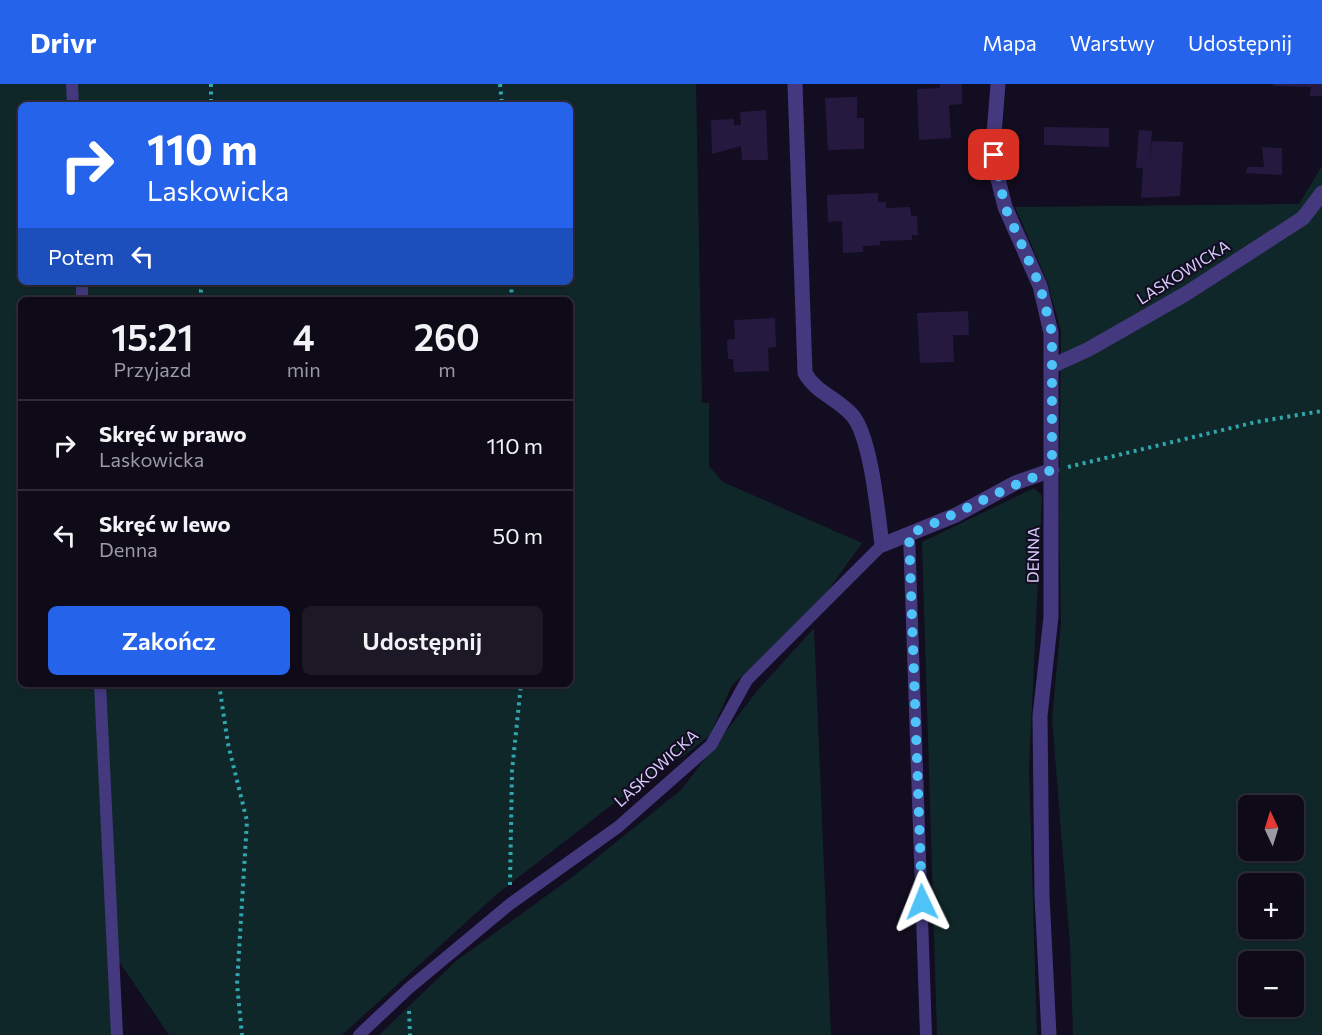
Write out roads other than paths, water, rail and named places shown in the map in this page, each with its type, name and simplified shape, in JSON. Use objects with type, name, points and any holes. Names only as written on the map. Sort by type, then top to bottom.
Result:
[{"type":"street","points":[[795,84],[805,373],[820,392],[836,401],[854,416],[862,434],[871,473],[882,545]]},
{"type":"street","name":"DENNA","points":[[998,84],[994,134],[997,175],[1005,207],[1040,286],[1052,333],[1051,617],[1040,716],[1042,896],[1049,1035]]},
{"type":"street","name":"LASKOWICKA","points":[[1052,366],[1089,349],[1187,293],[1303,218],[1322,193]]},
{"type":"street","name":"LASKOWICKA","points":[[882,545],[956,515],[1015,483],[1052,470]]},
{"type":"lane","points":[[72,84],[73,102]]},
{"type":"lane","points":[[909,534],[926,1035]]},
{"type":"lane","name":"LASKOWICKA","points":[[359,1035],[408,989],[510,904],[618,827],[711,745],[747,680],[882,545]]},
{"type":"lane","points":[[100,687],[117,1035]]}]
